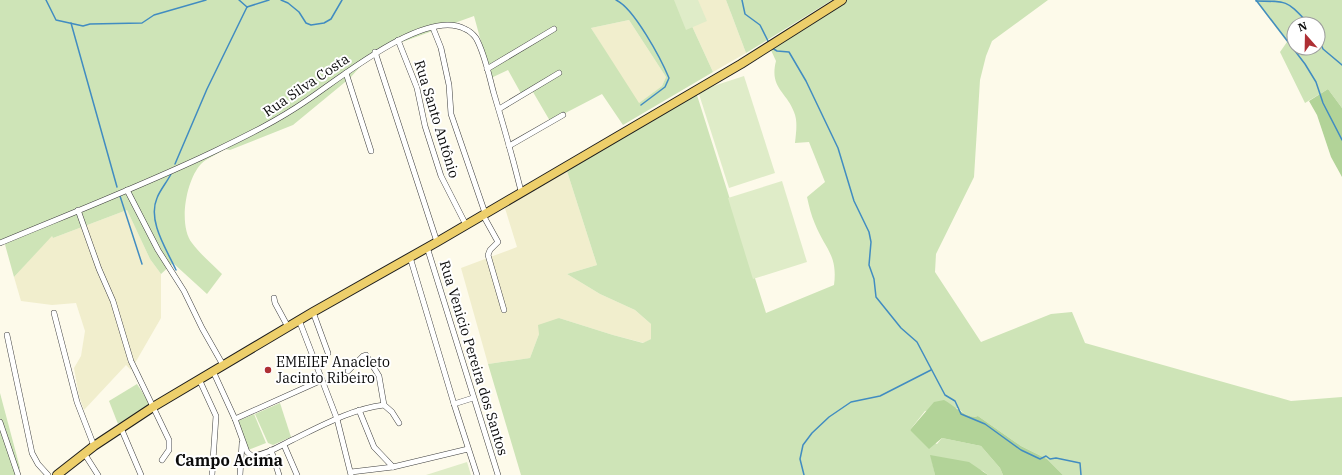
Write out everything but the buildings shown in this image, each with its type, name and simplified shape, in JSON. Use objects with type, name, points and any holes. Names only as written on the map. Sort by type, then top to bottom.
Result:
[{"type":"main road","points":[[57,475],[94,446],[199,379],[741,64],[842,0]]},
{"type":"street","name":"Rua Silva Costa","points":[[0,243],[127,190],[206,155],[274,122],[375,52],[398,40],[433,28],[458,25],[472,33],[476,39],[487,69],[522,192]]},
{"type":"street","points":[[433,28],[441,48],[449,85],[451,114],[484,214],[498,242],[490,250],[488,255],[504,310]]},
{"type":"street","points":[[487,69],[554,29]]},
{"type":"street","name":"Rua Santo Antônio","points":[[398,40],[416,88],[425,126],[441,176],[466,224]]},
{"type":"street","points":[[375,52],[437,242]]},
{"type":"street","points":[[346,73],[371,151]]},
{"type":"street","points":[[499,109],[559,73]]},
{"type":"street","points":[[509,146],[563,115]]},
{"type":"street","points":[[127,190],[158,250],[184,291],[223,365]]},
{"type":"street","points":[[78,210],[99,270],[113,301],[131,361],[170,445],[167,454],[162,460]]},
{"type":"street","name":"Rua Venicio Pereira dos Santos","points":[[427,247],[498,475]]},
{"type":"street","points":[[410,257],[468,449],[478,475]]},
{"type":"street","points":[[274,298],[275,303],[288,327]]},
{"type":"street","points":[[313,312],[328,353]]},
{"type":"street","points":[[54,313],[61,336],[73,389],[94,446]]},
{"type":"street","points":[[299,320],[337,419],[351,473],[393,467],[468,449]]},
{"type":"street","points":[[7,335],[32,453],[38,464],[48,475]]},
{"type":"street","points":[[348,371],[363,356],[366,355],[379,376],[384,405],[392,412],[399,423]]},
{"type":"street","points":[[213,371],[235,419],[247,452],[252,456],[284,445],[359,410],[384,405]]},
{"type":"street","points":[[199,379],[216,416],[212,475]]},
{"type":"street","points":[[235,419],[322,380]]},
{"type":"street","points":[[454,404],[473,398]]},
{"type":"street","points":[[359,410],[374,447],[393,467]]},
{"type":"street","points":[[0,422],[18,475]]},
{"type":"street","points":[[121,428],[141,475]]},
{"type":"street","points":[[240,475],[242,440]]},
{"type":"street","points":[[284,445],[297,475]]},
{"type":"street","points":[[271,450],[279,475]]},
{"type":"street","points":[[84,453],[98,475]]},
{"type":"shaded area","points":[[680,0],[726,0],[746,53],[713,72]]},
{"type":"shaded area","points":[[629,20],[666,77],[662,86],[638,104],[591,28]]},
{"type":"shaded area","points":[[566,168],[597,265],[567,274],[600,294],[635,310],[651,324],[651,339],[644,343],[559,318],[539,334],[530,358],[488,364],[461,268],[517,247],[504,205]]},
{"type":"shaded area","points":[[127,210],[150,259],[161,274],[161,318],[131,370],[126,365],[84,410],[79,396],[74,368],[81,356],[85,331],[76,303],[52,305],[21,301],[14,277],[52,235],[53,238]]},
{"type":"green space","points":[[0,0],[680,0],[713,72],[623,125],[602,94],[550,121],[533,92],[523,97],[508,70],[491,78],[474,16],[369,54],[366,60],[350,78],[293,125],[230,150],[225,149],[201,164],[191,181],[188,191],[185,225],[192,243],[222,274],[207,294],[173,263],[161,274],[150,259],[127,210],[53,238],[52,236],[14,277],[4,241],[0,243]],"holes":[[[629,20],[666,77],[662,86],[639,103],[591,28]]]},
{"type":"green space","points":[[674,0],[698,0],[707,21],[686,30]]},
{"type":"green space","points":[[726,0],[832,0],[746,53]]},
{"type":"green space","points":[[847,0],[1048,0],[992,41],[986,56],[980,80],[974,177],[936,254],[935,272],[981,342],[1051,314],[1072,312],[1085,343],[1291,401],[1342,397],[1342,475],[1063,475],[1047,459],[1021,446],[978,416],[972,417],[964,414],[958,408],[925,411],[910,430],[937,444],[942,438],[981,446],[1000,468],[1003,475],[988,475],[983,471],[931,456],[935,475],[521,475],[488,364],[530,358],[539,334],[538,325],[559,318],[643,343],[651,339],[651,324],[635,310],[600,294],[567,274],[597,265],[566,168],[696,92],[766,313],[834,285],[835,275],[832,259],[814,221],[807,197],[825,182],[809,142],[795,143],[796,119],[791,105],[777,84],[774,70],[776,61],[770,48]]},
{"type":"green space","points":[[1255,0],[1342,0],[1342,108],[1328,89],[1305,103],[1280,52],[1286,43],[1286,56],[1326,56],[1326,16],[1286,16],[1286,41]]},
{"type":"green space","points":[[744,76],[775,173],[729,188],[698,91]]},
{"type":"green space","points":[[1328,89],[1342,108],[1342,177],[1331,157],[1317,115],[1309,101]]},
{"type":"green space","points":[[782,181],[807,262],[753,279],[728,198]]},
{"type":"green space","points":[[137,384],[150,404],[118,424],[109,401]]},
{"type":"green space","points":[[0,393],[20,468],[17,475],[0,475]]},
{"type":"green space","points":[[944,400],[969,416],[978,416],[1021,446],[1047,459],[1063,475],[1003,475],[1000,468],[981,446],[942,438],[929,449],[910,430],[934,402]]},
{"type":"green space","points":[[280,403],[291,437],[273,445],[268,443],[255,414]]},
{"type":"green space","points":[[254,414],[266,443],[248,450],[236,422]]},
{"type":"green space","points":[[930,455],[969,462],[988,475],[935,475]]},
{"type":"green space","points":[[467,462],[471,475],[426,475]]},
{"type":"waterway","points":[[46,0],[56,20],[83,26],[90,24],[142,23],[154,15],[206,0]]},
{"type":"waterway","points":[[239,0],[247,7]]},
{"type":"waterway","points":[[247,7],[269,0]]},
{"type":"waterway","points":[[281,0],[288,3],[299,12],[306,23],[311,25],[324,23],[331,19],[342,0]]},
{"type":"waterway","points":[[616,0],[623,5],[639,23],[669,78],[665,87],[641,105]]},
{"type":"waterway","points":[[742,0],[745,14],[760,25],[769,43]]},
{"type":"waterway","points":[[1256,0],[1305,64],[1316,82],[1323,103],[1342,140]]},
{"type":"waterway","points":[[1256,1],[1281,2],[1287,4],[1301,16]]},
{"type":"waterway","points":[[175,164],[207,89],[247,7]]},
{"type":"waterway","points":[[71,23],[117,187]]},
{"type":"waterway","points":[[772,48],[777,51],[789,52],[806,81],[838,148],[854,201],[869,232],[871,242],[869,265],[874,279],[876,297],[901,328],[917,342],[945,395],[955,401],[961,414],[985,424],[1021,450],[1040,459],[1046,456],[1050,459],[1056,458],[1080,463],[1081,475]]},
{"type":"waterway","points":[[1326,52],[1342,65]]},
{"type":"waterway","points":[[171,174],[157,198],[154,216],[159,235],[176,270]]},
{"type":"waterway","points":[[120,196],[142,264]]},
{"type":"waterway","points":[[804,475],[800,459],[803,445],[812,433],[829,417],[851,402],[880,396],[931,370]]},
{"type":"place","name":"EMEIEF Anacleto Jacinto Ribeiro","points":[[268,370]]},
{"type":"district","name":"Campo Acima","points":[[229,460]]}]
